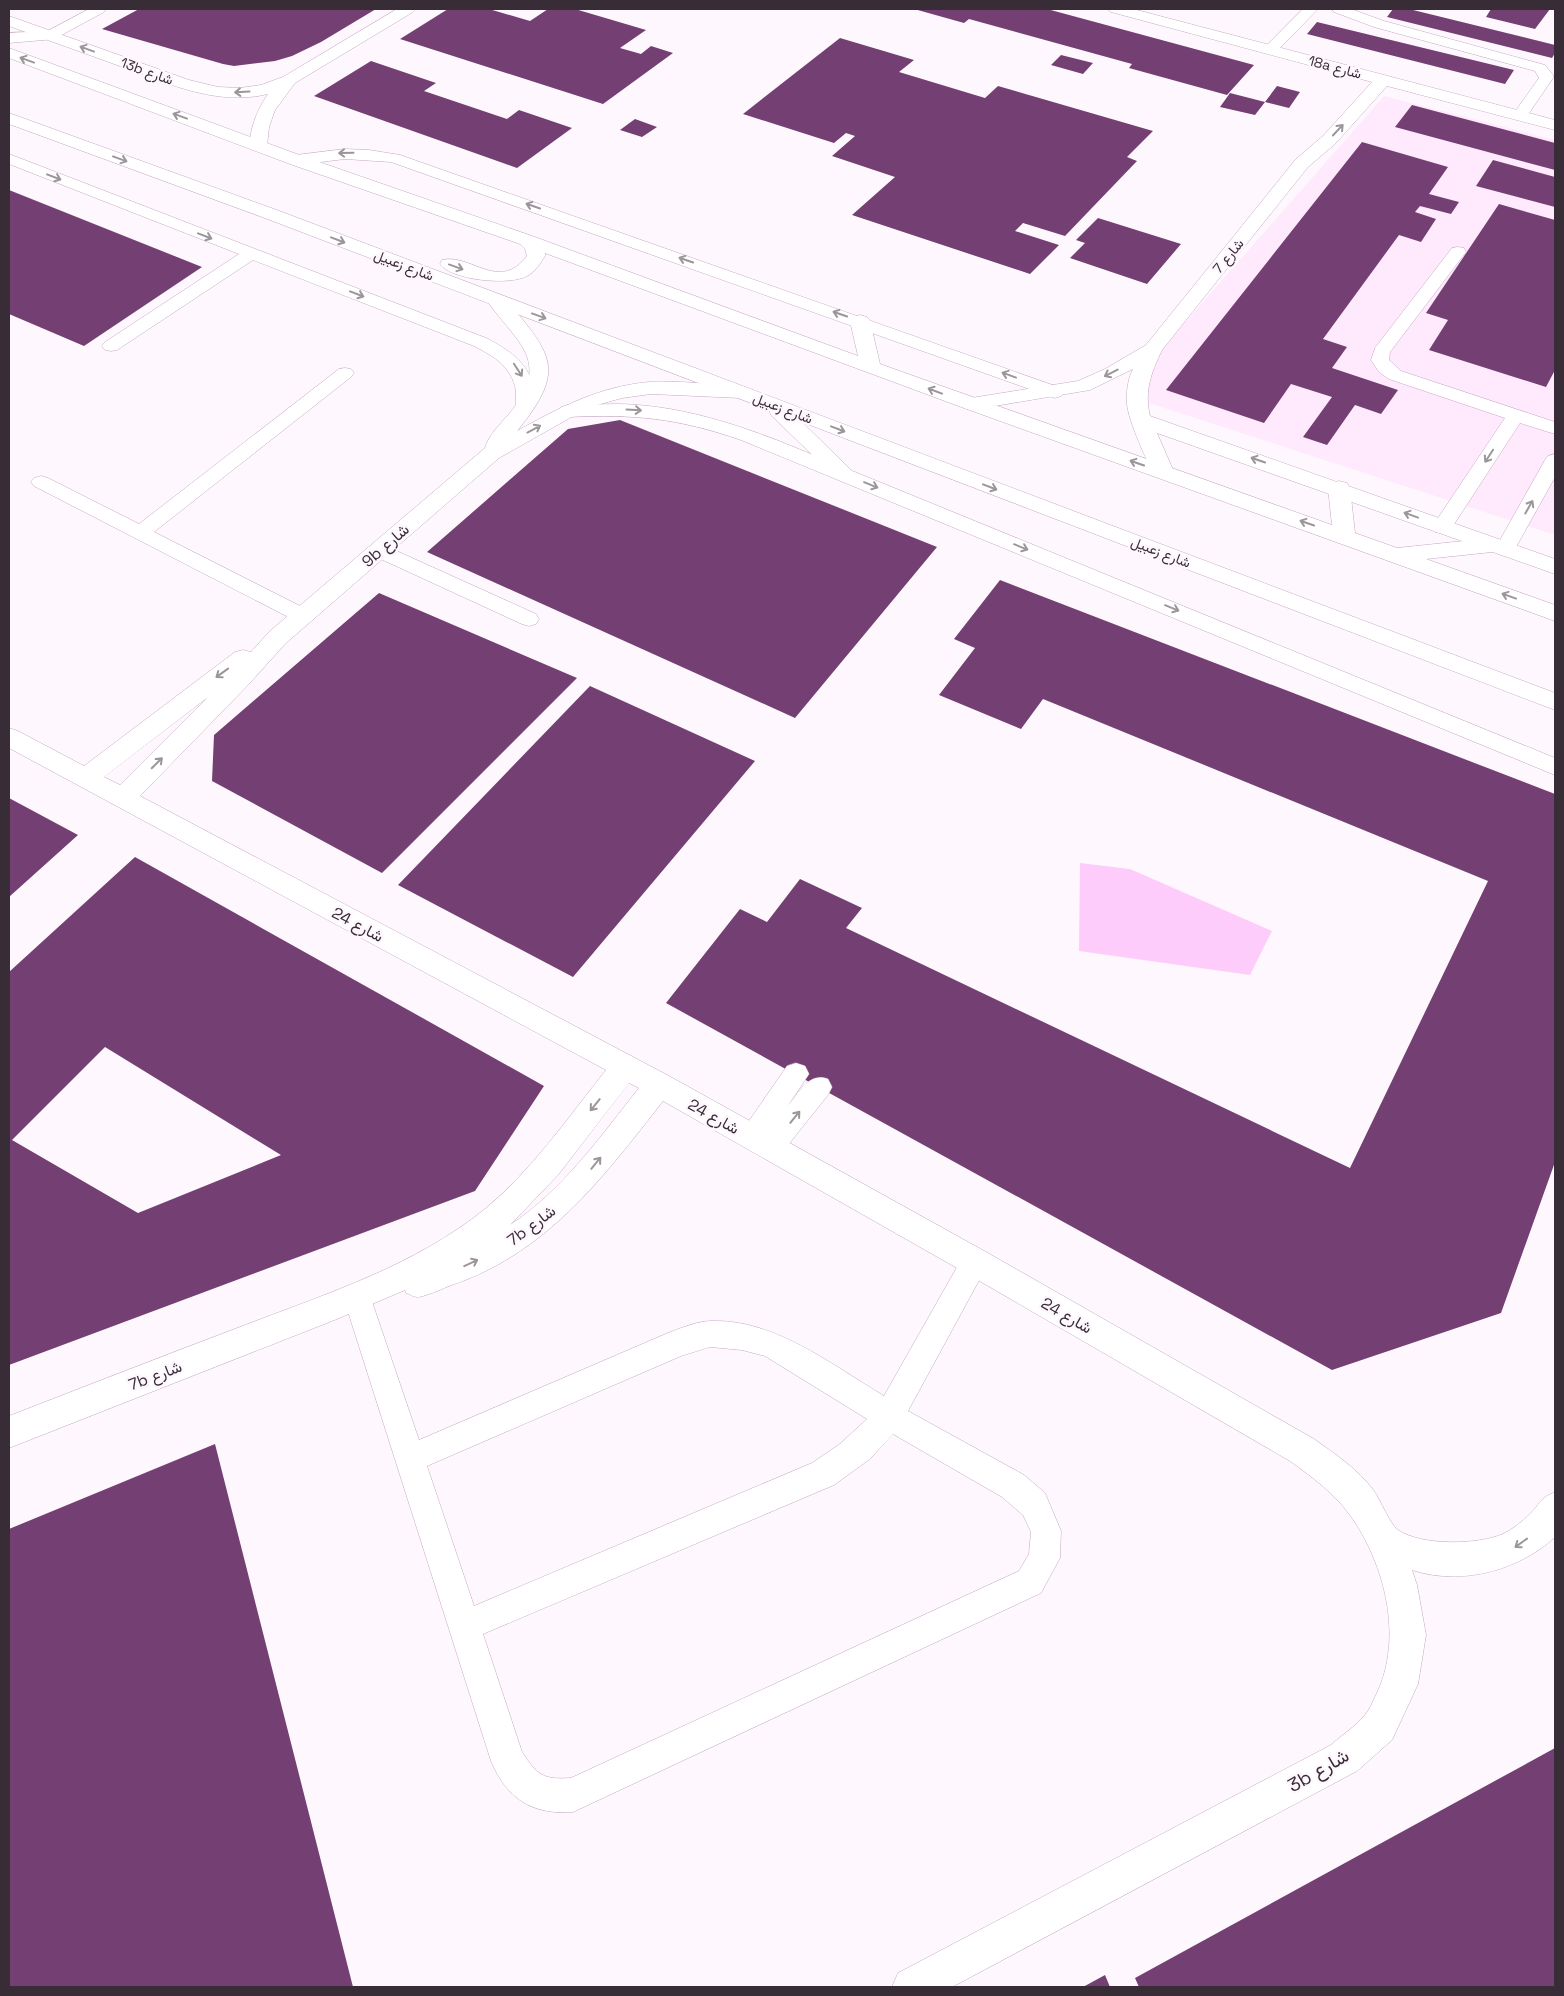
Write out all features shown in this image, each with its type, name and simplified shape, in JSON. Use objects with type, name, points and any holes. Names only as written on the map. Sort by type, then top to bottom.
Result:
[{"type":"street","name":"13b شارع","points":[[9,21],[182,83],[218,92],[240,93],[264,90],[289,80],[408,9]]},
{"type":"street","name":"18a شارع","points":[[1116,9],[1146,12],[1169,23],[1555,125]]},
{"type":"street","points":[[1169,23],[1183,9]]},
{"type":"street","points":[[9,38],[49,36]]},
{"type":"street","points":[[9,53],[296,160],[526,240],[971,404],[1396,554],[1555,613]]},
{"type":"street","name":"شارع 7","points":[[1163,472],[1141,420],[1137,404],[1140,375],[1153,349],[1302,163],[1323,126],[1366,75]]},
{"type":"street","name":"13b شارع","points":[[258,146],[258,132],[264,112],[277,92],[289,80]]},
{"type":"street","name":"شارع 7","points":[[1302,163],[1329,140],[1383,80]]},
{"type":"street","name":"شارع زعبيل","points":[[9,118],[276,216],[1555,702]]},
{"type":"street","points":[[276,216],[302,214],[325,219],[461,269],[497,278],[516,275],[531,267],[536,256],[534,247],[526,240]]},
{"type":"street","name":"9b شارع","points":[[492,453],[500,437],[525,407],[538,384],[541,370],[539,356],[497,301]]},
{"type":"street","points":[[860,321],[871,367]]},
{"type":"street","name":"شارع 7","points":[[971,404],[1083,386],[1112,373],[1153,349]]},
{"type":"street","name":"9b شارع","points":[[123,798],[240,679],[278,637],[492,453],[568,411],[590,401],[620,392],[652,388],[741,392]]},
{"type":"street","points":[[770,403],[844,474]]},
{"type":"street","points":[[1141,420],[1339,488],[1555,567]]},
{"type":"street","points":[[1339,488],[1344,536]]},
{"type":"street","points":[[1396,554],[1498,547]]},
{"type":"street","name":"9b شارع","points":[[85,778],[207,684],[240,660],[278,637]]},
{"type":"street","name":"شارع 24","points":[[9,736],[659,1085],[975,1262],[1302,1450],[1334,1473],[1355,1495],[1385,1541]]},
{"type":"street","name":"7b شارع","points":[[9,1432],[357,1296],[433,1260],[468,1239],[495,1219],[519,1197],[540,1175],[625,1067]]},
{"type":"street","name":"7b شارع","points":[[357,1296],[431,1279],[467,1266],[500,1249],[528,1231],[575,1189],[659,1085]]},
{"type":"street","points":[[1385,1541],[1420,1555],[1468,1560],[1512,1549],[1547,1524],[1555,1509]]},
{"type":"street","name":"3b شارع","points":[[912,1987],[1344,1758],[1379,1727],[1400,1684],[1408,1635],[1400,1585],[1385,1541]]},
{"type":"lane","points":[[49,36],[99,9]]},
{"type":"lane","points":[[1270,50],[1311,9]]},
{"type":"lane","points":[[1339,9],[1379,24],[1540,68],[1546,75],[1546,78],[1520,116]]},
{"type":"lane","points":[[296,160],[347,153],[364,153],[394,158],[860,321],[1055,392]]},
{"type":"lane","points":[[9,159],[480,342],[498,351],[513,363],[522,377],[526,392],[525,407]]},
{"type":"lane","points":[[1458,252],[1381,352],[1380,360],[1385,368],[1395,375],[1555,428]]},
{"type":"lane","points":[[111,346],[251,254]]},
{"type":"lane","points":[[140,533],[345,373]]},
{"type":"lane","points":[[568,411],[613,408],[648,411],[688,418],[732,430],[844,474],[1555,767]]},
{"type":"lane","points":[[1442,527],[1516,415]]},
{"type":"lane","points":[[1498,547],[1555,460]]},
{"type":"lane","points":[[41,482],[302,616]]},
{"type":"lane","points":[[379,550],[529,619]]},
{"type":"lane","points":[[761,1142],[796,1074]]},
{"type":"lane","points":[[761,1142],[819,1087]]},
{"type":"lane","points":[[465,1626],[823,1474],[848,1458],[871,1439],[889,1416],[975,1262]]},
{"type":"lane","points":[[357,1296],[508,1761],[519,1778],[534,1791],[552,1797],[573,1795],[1030,1582],[1044,1558],[1046,1531],[1034,1504],[1013,1486],[889,1416],[772,1345],[742,1336],[710,1334],[678,1343],[411,1458]]},
{"type":"shaded area","points":[[1384,96],[1555,140],[1555,535],[1140,400],[1151,361]]},
{"type":"shaded area","points":[[1080,863],[1130,869],[1272,931],[1250,975],[1079,951]]},
{"type":"building","points":[[139,9],[376,9],[321,42],[292,56],[275,61],[234,66],[102,29]]},
{"type":"building","points":[[448,9],[489,9],[530,21],[548,9],[575,9],[646,30],[620,48],[641,54],[651,46],[673,53],[603,104],[400,39]]},
{"type":"building","points":[[914,9],[1047,9],[1254,65],[1227,95],[1129,68],[1132,64],[969,19],[964,23]]},
{"type":"building","points":[[1393,9],[1409,9],[1555,45],[1555,53],[1552,58],[1387,17]]},
{"type":"building","points":[[1491,9],[1550,9],[1535,29],[1486,17]]},
{"type":"building","points":[[1317,22],[1514,70],[1505,84],[1307,34]]},
{"type":"building","points":[[840,38],[914,60],[899,72],[985,98],[998,86],[1153,131],[1127,157],[1137,161],[1065,236],[1023,223],[1015,231],[1059,245],[1030,274],[852,215],[895,177],[832,156],[855,136],[846,133],[834,143],[743,114]]},
{"type":"building","points":[[1061,55],[1093,63],[1083,74],[1051,65]]},
{"type":"building","points":[[371,61],[436,83],[424,91],[507,119],[519,110],[572,128],[517,168],[314,96]]},
{"type":"building","points":[[1277,86],[1300,92],[1289,108],[1265,102]]},
{"type":"building","points":[[1230,93],[1265,102],[1255,115],[1220,107]]},
{"type":"building","points":[[1412,105],[1555,143],[1555,170],[1395,127]]},
{"type":"building","points":[[635,119],[657,127],[642,137],[620,130]]},
{"type":"building","points":[[1362,142],[1448,167],[1429,194],[1459,202],[1451,214],[1420,206],[1415,212],[1436,219],[1421,242],[1399,235],[1323,339],[1347,347],[1332,368],[1398,390],[1381,414],[1355,405],[1327,445],[1303,437],[1332,397],[1291,384],[1264,423],[1166,390]]},
{"type":"building","points":[[1493,160],[1555,177],[1555,207],[1476,186]]},
{"type":"building","points":[[9,190],[202,267],[84,346],[9,314]]},
{"type":"building","points":[[1499,204],[1555,220],[1555,370],[1546,387],[1429,350],[1448,320],[1426,313]]},
{"type":"building","points":[[1098,218],[1181,244],[1147,284],[1070,258],[1085,243],[1076,240]]},
{"type":"building","points":[[620,420],[937,547],[795,718],[427,552],[568,429]]},
{"type":"building","points":[[1000,580],[1555,794],[1555,1162],[1501,1313],[1332,1370],[666,1003],[740,909],[767,922],[800,879],[862,908],[846,928],[1350,1168],[1488,881],[1043,699],[1021,729],[939,695],[975,648],[954,639]]},
{"type":"building","points":[[379,593],[577,678],[382,873],[212,781],[214,735]]},
{"type":"building","points":[[590,686],[755,761],[573,977],[398,885]]},
{"type":"building","points":[[9,798],[78,835],[9,897]]},
{"type":"building","points":[[135,857],[544,1086],[475,1191],[9,1365],[9,972]],"holes":[[[105,1047],[281,1155],[138,1213],[12,1140]]]},
{"type":"building","points":[[215,1444],[353,1987],[9,1987],[9,1529]]},
{"type":"building","points":[[1555,1748],[1555,1987],[1139,1987],[1135,1978]]},
{"type":"building","points":[[1105,1975],[1110,1987],[1083,1987]]}]
